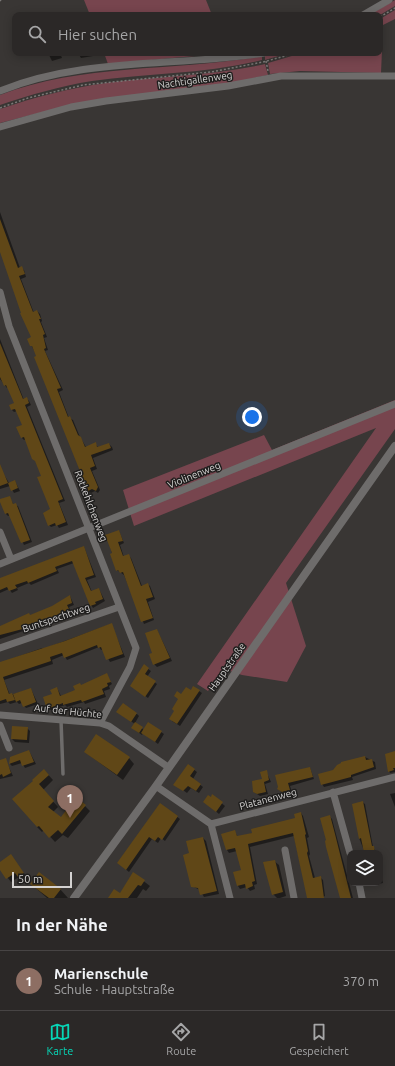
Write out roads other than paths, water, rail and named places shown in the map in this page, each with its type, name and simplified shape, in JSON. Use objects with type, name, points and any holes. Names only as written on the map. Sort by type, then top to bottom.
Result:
[{"type":"street","points":[[368,12],[389,0]]},
{"type":"street","points":[[0,91],[40,78],[71,72],[110,67],[228,59],[246,56]]},
{"type":"street","name":"Nachtigallenweg","points":[[0,127],[71,106],[228,86],[270,77],[300,75],[395,76]]},
{"type":"street","name":"Rotkehlchenweg","points":[[0,292],[9,326],[90,528],[136,648],[130,667],[100,723]]},
{"type":"street","name":"Violinenweg","points":[[0,564],[395,404]]},
{"type":"street","name":"Hauptstraße","points":[[74,898],[156,786],[395,446]]},
{"type":"street","points":[[0,532],[11,559]]},
{"type":"street","name":"Buntspechtweg","points":[[0,648],[119,607]]},
{"type":"street","name":"Auf der Hüchte","points":[[0,720],[0,715],[100,723],[109,726],[168,767]]},
{"type":"street","points":[[0,725],[9,748]]},
{"type":"street","name":"Platanenweg","points":[[211,824],[395,777]]},
{"type":"street","points":[[156,786],[211,824],[230,898]]},
{"type":"street","points":[[333,792],[349,850]]},
{"type":"street","points":[[284,850],[294,898]]},
{"type":"street","points":[[359,886],[362,898]]},
{"type":"lane","points":[[61,720],[63,774]]},
{"type":"place","name":"Marienschule","points":[[70,818]]}]
